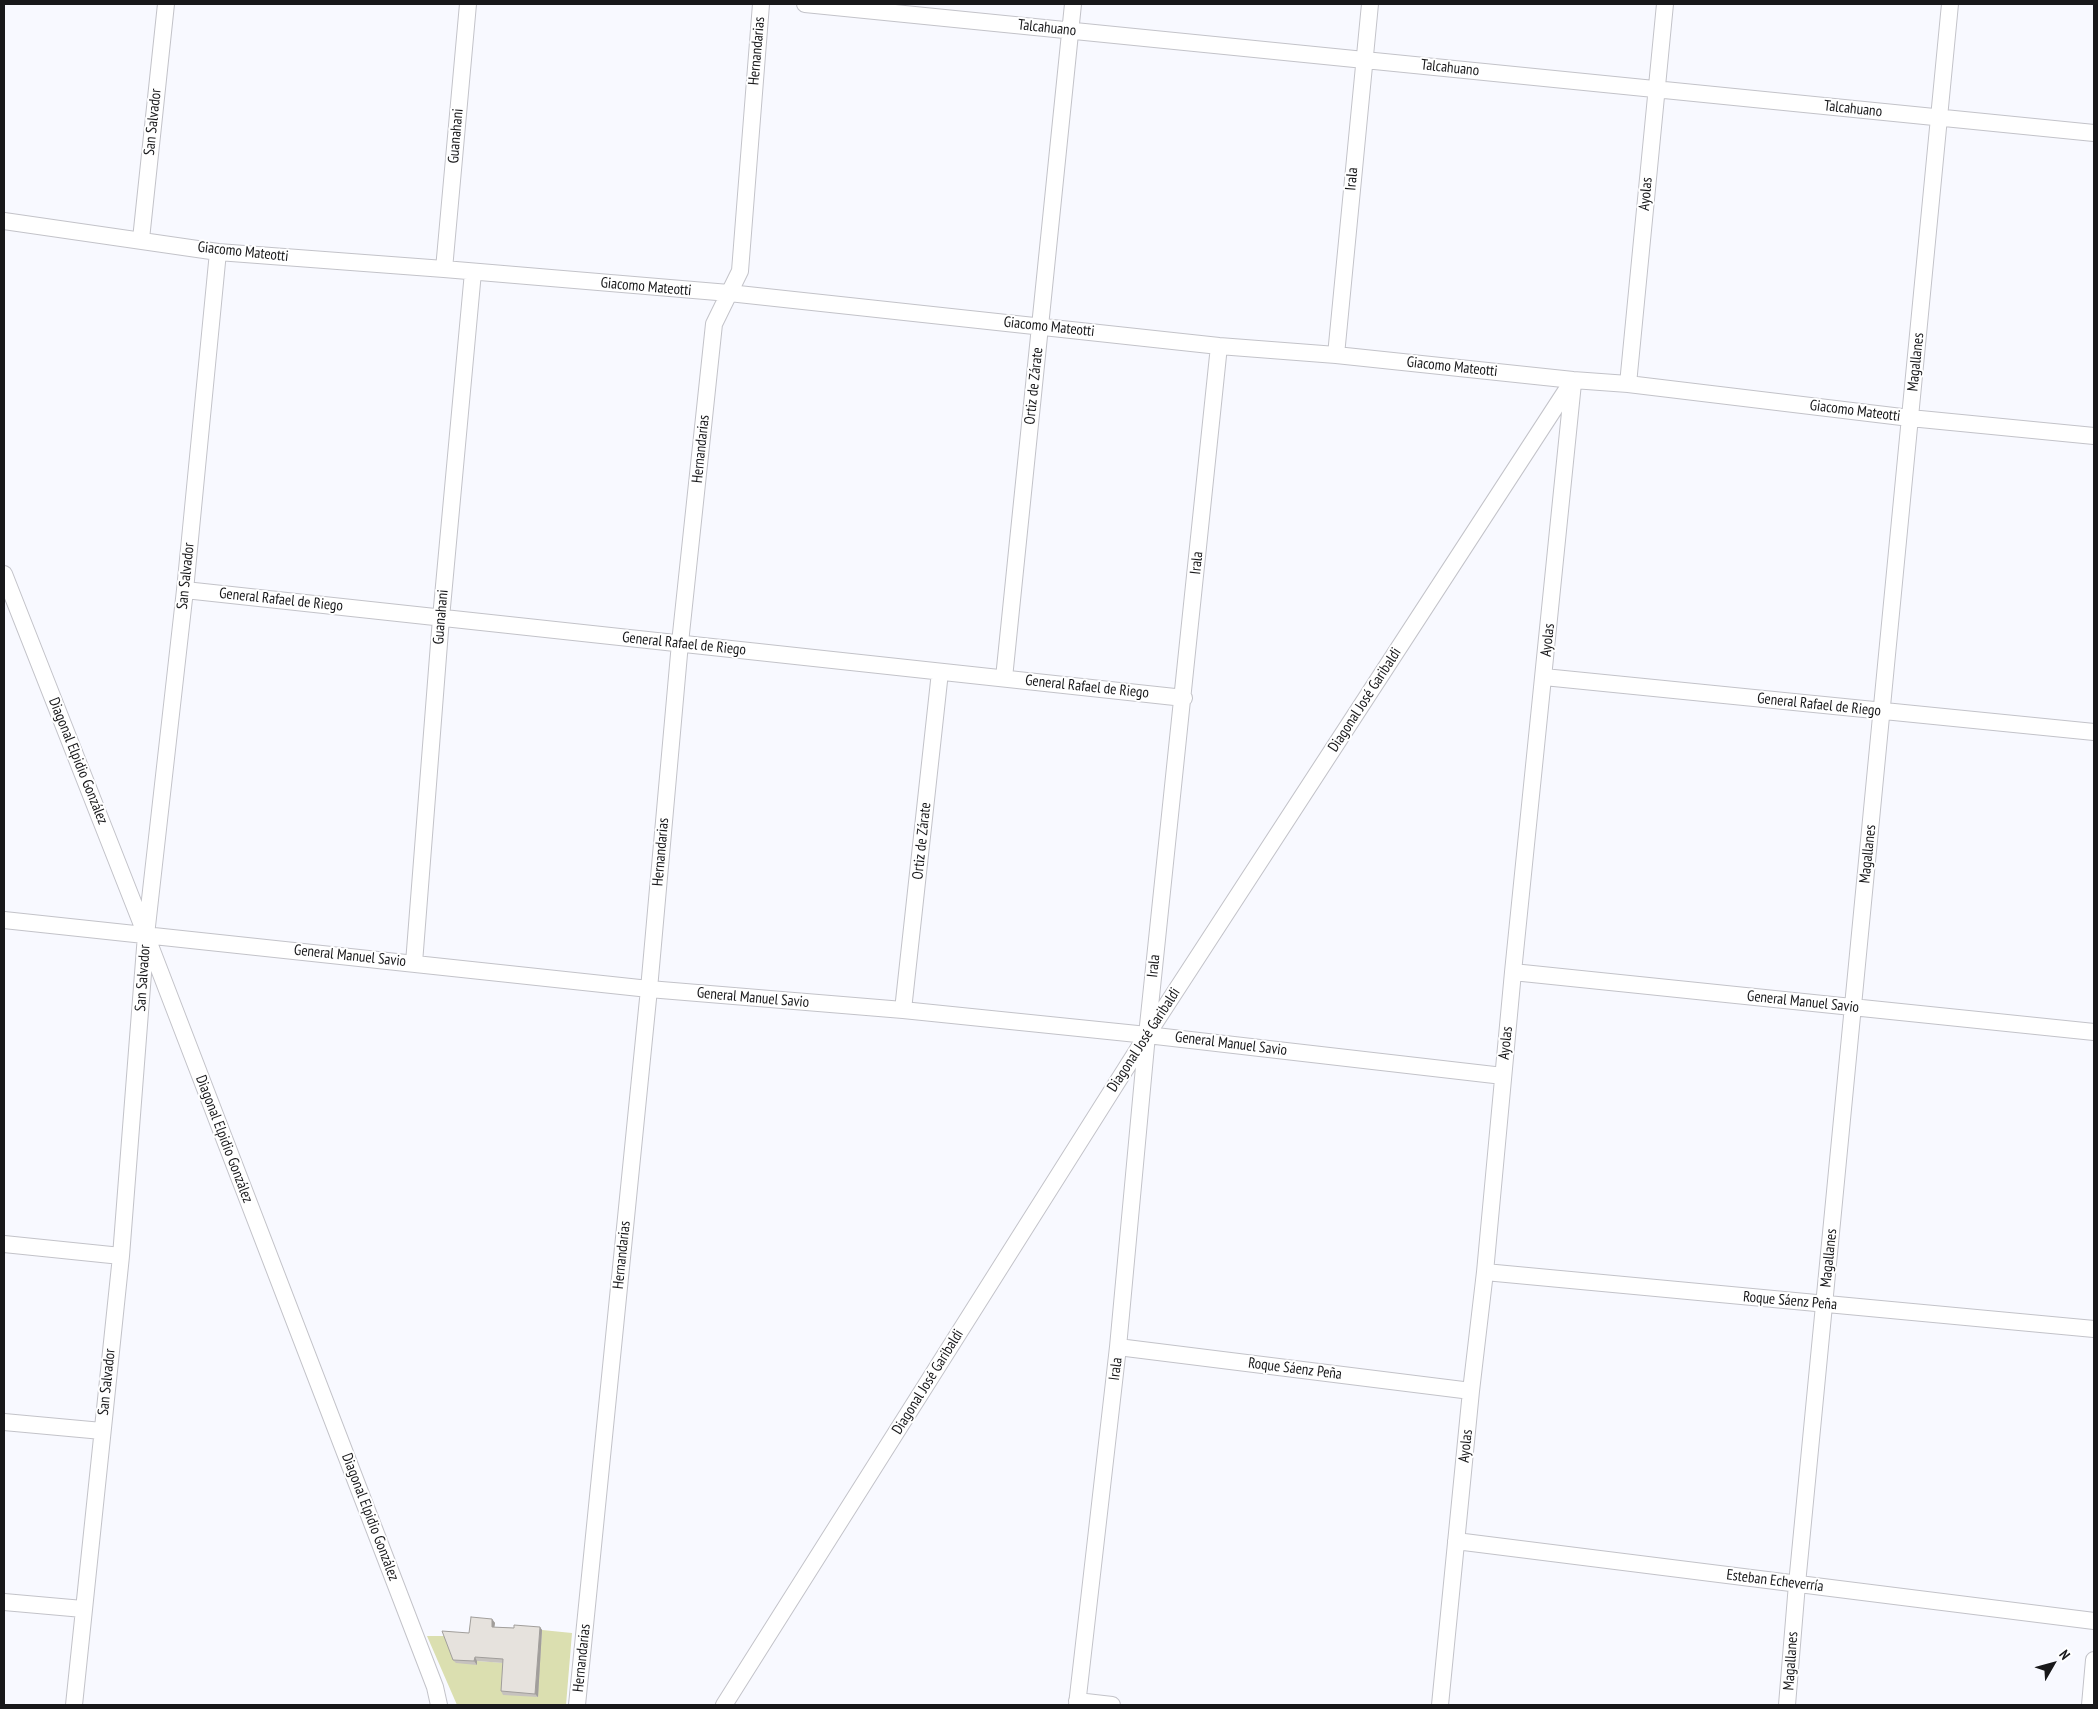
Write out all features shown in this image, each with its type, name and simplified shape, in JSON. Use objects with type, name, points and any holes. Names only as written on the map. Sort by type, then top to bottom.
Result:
[{"type":"street","name":"San Salvador","points":[[141,239],[166,4]]},
{"type":"street","name":"Guanahani","points":[[444,269],[468,4]]},
{"type":"street","name":"Hernandarias","points":[[577,1705],[649,989],[680,644],[714,324],[740,271],[761,4]]},
{"type":"street","name":"Talcahuano","points":[[805,4],[2094,133]]},
{"type":"street","name":"Ortiz de Zárate","points":[[1004,678],[1073,4]]},
{"type":"street","name":"Irala","points":[[1336,355],[1370,4]]},
{"type":"street","name":"Ayolas","points":[[1628,384],[1665,4]]},
{"type":"street","name":"Magallanes","points":[[1788,1705],[1797,1584],[1950,4]]},
{"type":"street","name":"Giacomo Mateotti","points":[[4,221],[141,239],[218,252],[729,293],[1219,346],[1336,355],[1628,384],[1910,418],[2094,436]]},
{"type":"street","name":"San Salvador","points":[[74,1705],[121,1256],[146,935],[185,590],[218,252]]},
{"type":"street","name":"Guanahani","points":[[414,963],[441,618],[473,272]]},
{"type":"street","name":"Irala","points":[[1077,1703],[1118,1347],[1147,1035],[1184,698],[1219,346]]},
{"type":"street","name":"Ayolas","points":[[1440,1705],[1471,1391],[1485,1272],[1513,972],[1573,380]]},
{"type":"street","name":"Diagonal José Garibaldi","points":[[724,1705],[1147,1035],[1573,380]]},
{"type":"street","name":"Diagonal Elpidio González","points":[[4,574],[146,935],[435,1687],[439,1705]]},
{"type":"street","name":"General Rafael de Riego","points":[[185,590],[1184,698]]},
{"type":"street","name":"Ortiz de Zárate","points":[[903,1010],[940,672]]},
{"type":"street","name":"General Rafael de Riego","points":[[1544,677],[2094,732]]},
{"type":"street","name":"General Manuel Savio","points":[[4,920],[649,989],[903,1010],[1147,1035],[1503,1076]]},
{"type":"street","name":"General Manuel Savio","points":[[1513,972],[2094,1032]]},
{"type":"street","points":[[4,1244],[121,1256]]},
{"type":"street","name":"Roque Sáenz Peña","points":[[1485,1272],[2094,1329]]},
{"type":"street","name":"Roque Sáenz Peña","points":[[1118,1347],[1471,1391]]},
{"type":"street","points":[[4,1422],[102,1431]]},
{"type":"street","name":"Esteban Echeverría","points":[[1456,1541],[2094,1621]]},
{"type":"street","points":[[4,1602],[84,1609]]},
{"type":"street","points":[[2090,1705],[2094,1660]]},
{"type":"street","points":[[1077,1703],[1112,1705]]},
{"type":"green space","points":[[542,1630],[572,1633],[566,1705],[457,1705],[427,1636],[446,1636],[477,1665],[477,1661],[506,1663],[537,1697]]},
{"type":"building","points":[[471,1617],[492,1619],[492,1627],[514,1628],[514,1625],[540,1627],[535,1694],[501,1691],[503,1659],[475,1657],[474,1661],[453,1660],[442,1631],[469,1633]]}]
